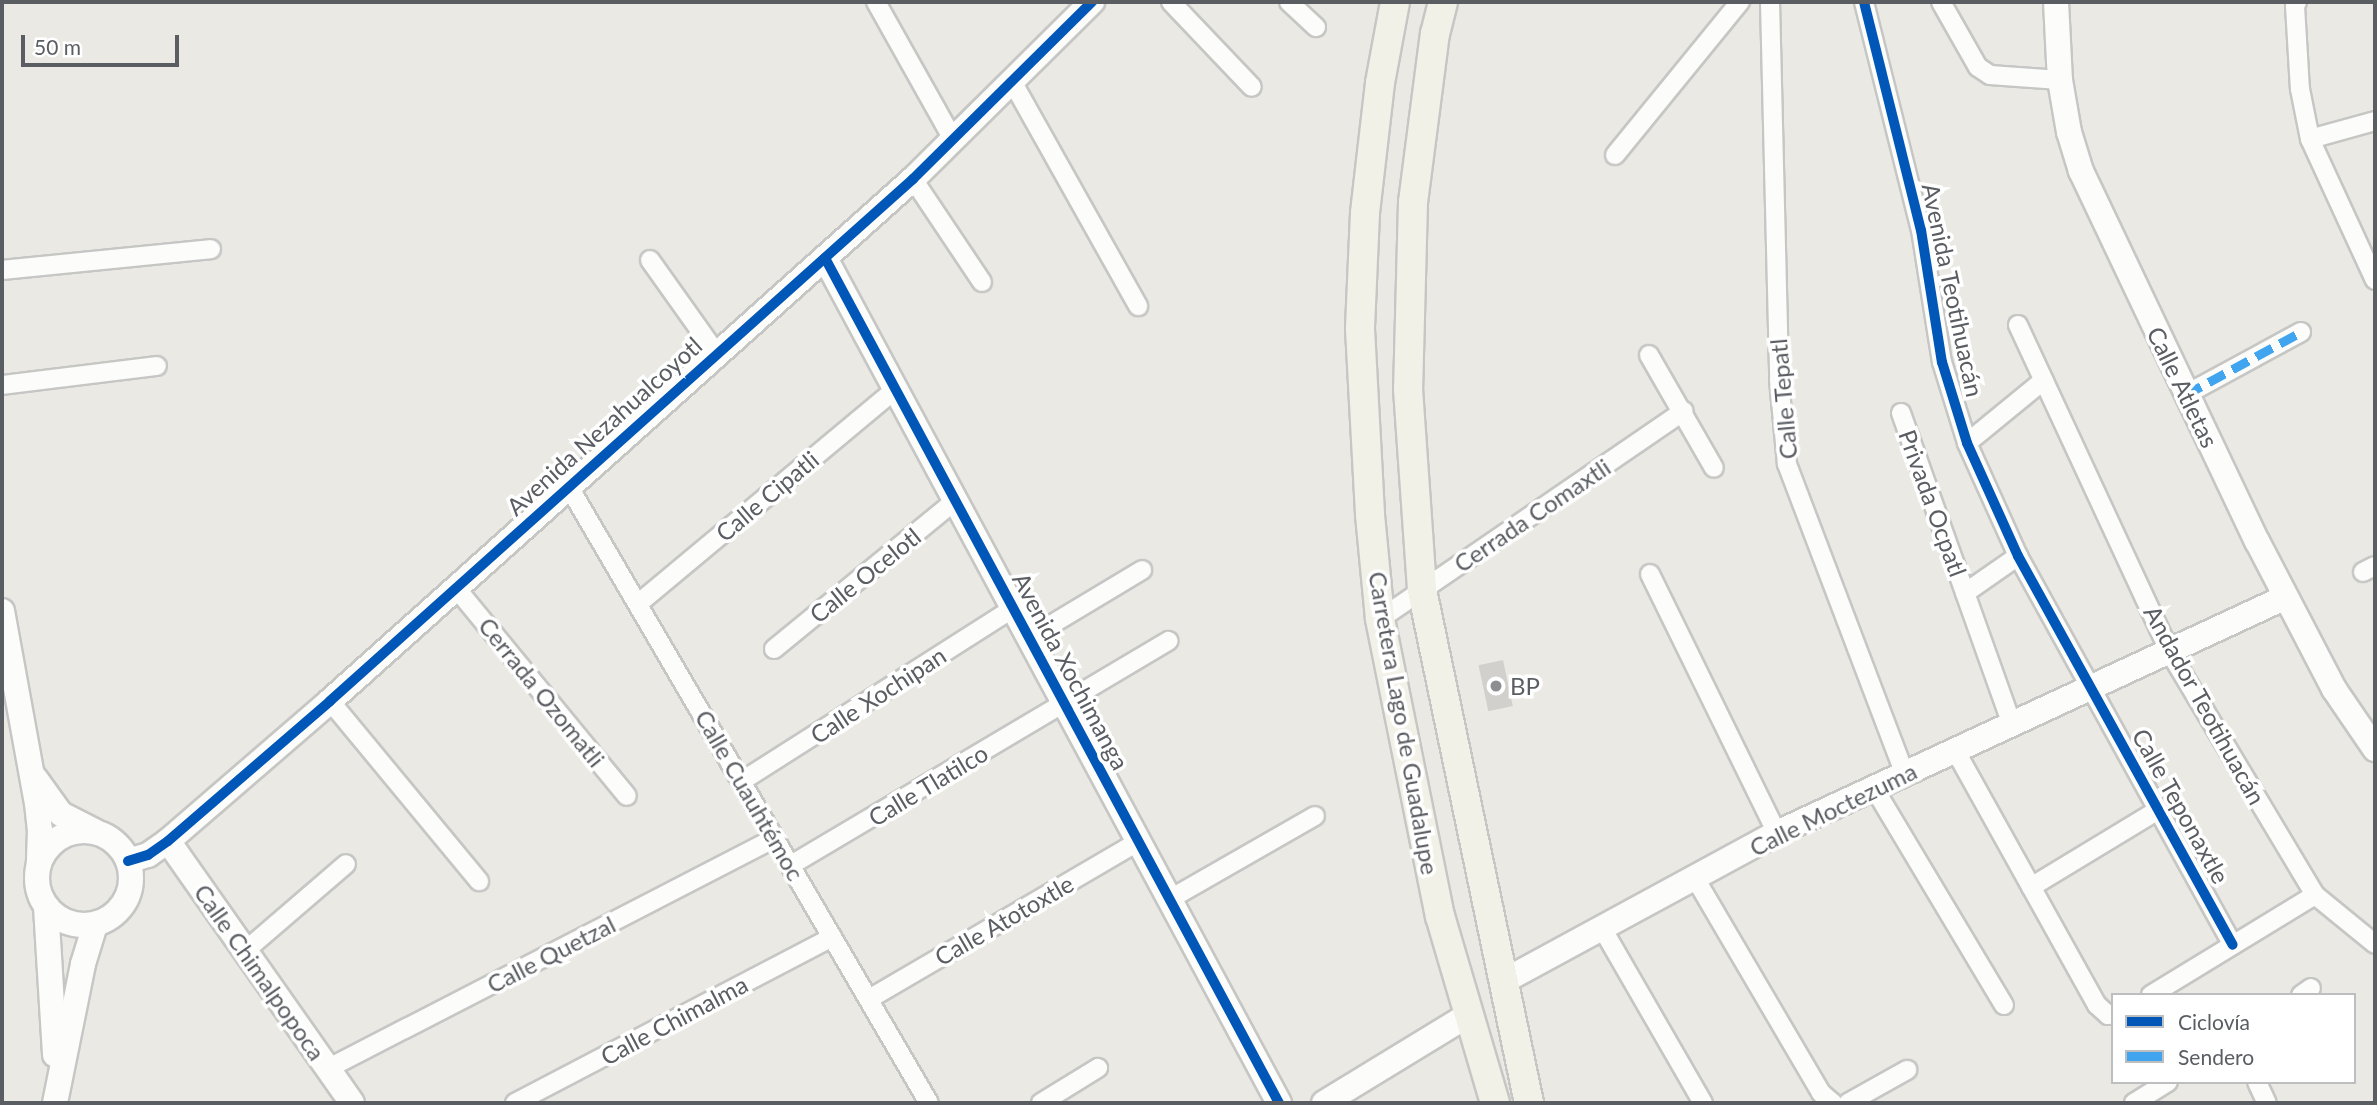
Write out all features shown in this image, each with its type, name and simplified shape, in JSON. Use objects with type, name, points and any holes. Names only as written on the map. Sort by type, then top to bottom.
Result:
[{"type":"main road","name":"Carretera Lago de Guadalupe","points":[[1395,2],[1380,83],[1367,200],[1360,329],[1363,438],[1380,619],[1440,916],[1495,1103]]},
{"type":"main road","name":"Carretera Lago de Guadalupe","points":[[1443,2],[1435,33],[1413,202],[1408,389],[1422,590],[1474,850],[1529,1103]]},
{"type":"street","points":[[876,2],[954,141]]},
{"type":"street","name":"Avenida Nezahualcoyotl","points":[[128,861],[148,855],[168,841],[330,701],[913,179],[1092,2]]},
{"type":"street","points":[[1171,2],[1252,87]]},
{"type":"street","points":[[1289,2],[1316,27]]},
{"type":"street","points":[[1615,155],[1740,2]]},
{"type":"street","name":"Calle Tepatl","points":[[1770,2],[1779,380],[1787,464],[1905,774]]},
{"type":"street","name":"Avenida Teotihuacán","points":[[1864,2],[1921,230],[1942,362],[1967,443],[2018,555],[2091,688]]},
{"type":"street","points":[[1941,2],[1978,67],[1990,75],[2060,80]]},
{"type":"street","name":"Calle Atletas","points":[[2056,2],[2060,80],[2069,132],[2081,171],[2185,395],[2257,541],[2334,689],[2375,750]]},
{"type":"street","points":[[2290,3],[2300,89],[2310,139],[2375,280]]},
{"type":"street","points":[[1013,83],[1139,306]]},
{"type":"street","points":[[2310,139],[2375,121]]},
{"type":"street","points":[[913,179],[982,282]]},
{"type":"street","points":[[2,270],[211,249]]},
{"type":"street","name":"Avenida Xochimanga","points":[[825,258],[1279,1103]]},
{"type":"street","points":[[650,260],[716,353]]},
{"type":"street","name":"Andador Teotihuacán","points":[[2018,325],[2169,651],[2315,895],[2375,944]]},
{"type":"street","points":[[2185,395],[2301,332]]},
{"type":"street","points":[[1648,355],[1684,411],[1714,468]]},
{"type":"street","points":[[2,385],[157,366]]},
{"type":"street","points":[[1967,443],[2044,380]]},
{"type":"street","name":"Calle Cipatli","points":[[639,603],[896,389]]},
{"type":"street","name":"Cerrada Comaxtli","points":[[1380,619],[1684,411]]},
{"type":"street","name":"Privada Ocpatl","points":[[1901,413],[2012,724]]},
{"type":"street","name":"Calle Cuauhtémoc","points":[[569,487],[929,1103]]},
{"type":"street","name":"Calle Ocelotl","points":[[774,649],[956,500]]},
{"type":"street","points":[[2257,541],[2253,561],[2317,677],[2334,689]]},
{"type":"street","name":"Privada Ocpatl","points":[[1965,593],[2018,555]]},
{"type":"street","points":[[1029,638],[1142,570]]},
{"type":"street","points":[[1650,575],[1777,833]]},
{"type":"street","name":"Cerrada Ozomatli","points":[[456,588],[627,796]]},
{"type":"street","name":"Calle Moctezuma","points":[[1504,981],[1777,833],[2275,602]]},
{"type":"street","name":"Calle Xochipan","points":[[742,781],[1013,608]]},
{"type":"street","points":[[2,611],[29,768],[40,830],[39,894],[46,907],[60,919],[77,925],[95,925],[110,918],[122,907],[131,885],[128,861],[121,848],[61,814],[45,795],[29,768]]},
{"type":"street","name":"Calle Tlatilco","points":[[791,865],[1168,641]]},
{"type":"street","name":"Calle Teponaxtle","points":[[2091,688],[2234,945]]},
{"type":"street","points":[[330,701],[479,881]]},
{"type":"street","points":[[1955,750],[2097,1005],[2111,1014]]},
{"type":"street","points":[[1874,788],[2004,1005]]},
{"type":"street","points":[[2031,887],[2158,810]]},
{"type":"street","points":[[1170,899],[1315,816]]},
{"type":"street","points":[[38,865],[47,848],[61,837],[78,831],[96,832]]},
{"type":"street","name":"Calle Quetzal","points":[[327,1069],[775,838]]},
{"type":"street","name":"Calle Chimalpopoca","points":[[168,841],[352,1103]]},
{"type":"street","name":"Calle Atotoxtle","points":[[869,999],[1139,841]]},
{"type":"street","points":[[244,951],[346,864]]},
{"type":"street","points":[[1695,878],[1821,1093],[1833,1103]]},
{"type":"street","points":[[2154,993],[2315,895]]},
{"type":"street","points":[[46,907],[56,1095]]},
{"type":"street","points":[[56,1095],[83,964],[95,925]]},
{"type":"street","points":[[1602,928],[1703,1103]]},
{"type":"street","name":"Calle Chimalma","points":[[515,1103],[832,937]]},
{"type":"street","points":[[1324,1103],[1468,1015]]},
{"type":"street","points":[[1041,1103],[1098,1068]]},
{"type":"street","points":[[1848,1103],[1907,1070]]},
{"type":"street","points":[[2134,1103],[2165,1084]]},
{"type":"street","points":[[2258,1084],[2267,1103]]},
{"type":"building","name":"BP","points":[[1503,660],[1513,706],[1488,711],[1479,665]]},
{"type":"marked path","points":[[2185,395],[2301,332]]},
{"type":"cycle path","points":[[128,861],[148,855],[168,841],[330,701],[913,179],[1092,2]]},
{"type":"cycle path","points":[[1864,2],[1921,230],[1942,362],[1967,443],[2018,556],[2233,945]]},
{"type":"cycle path","points":[[825,258],[1279,1103]]},
{"type":"place","name":"BP","points":[[1496,686]]}]
